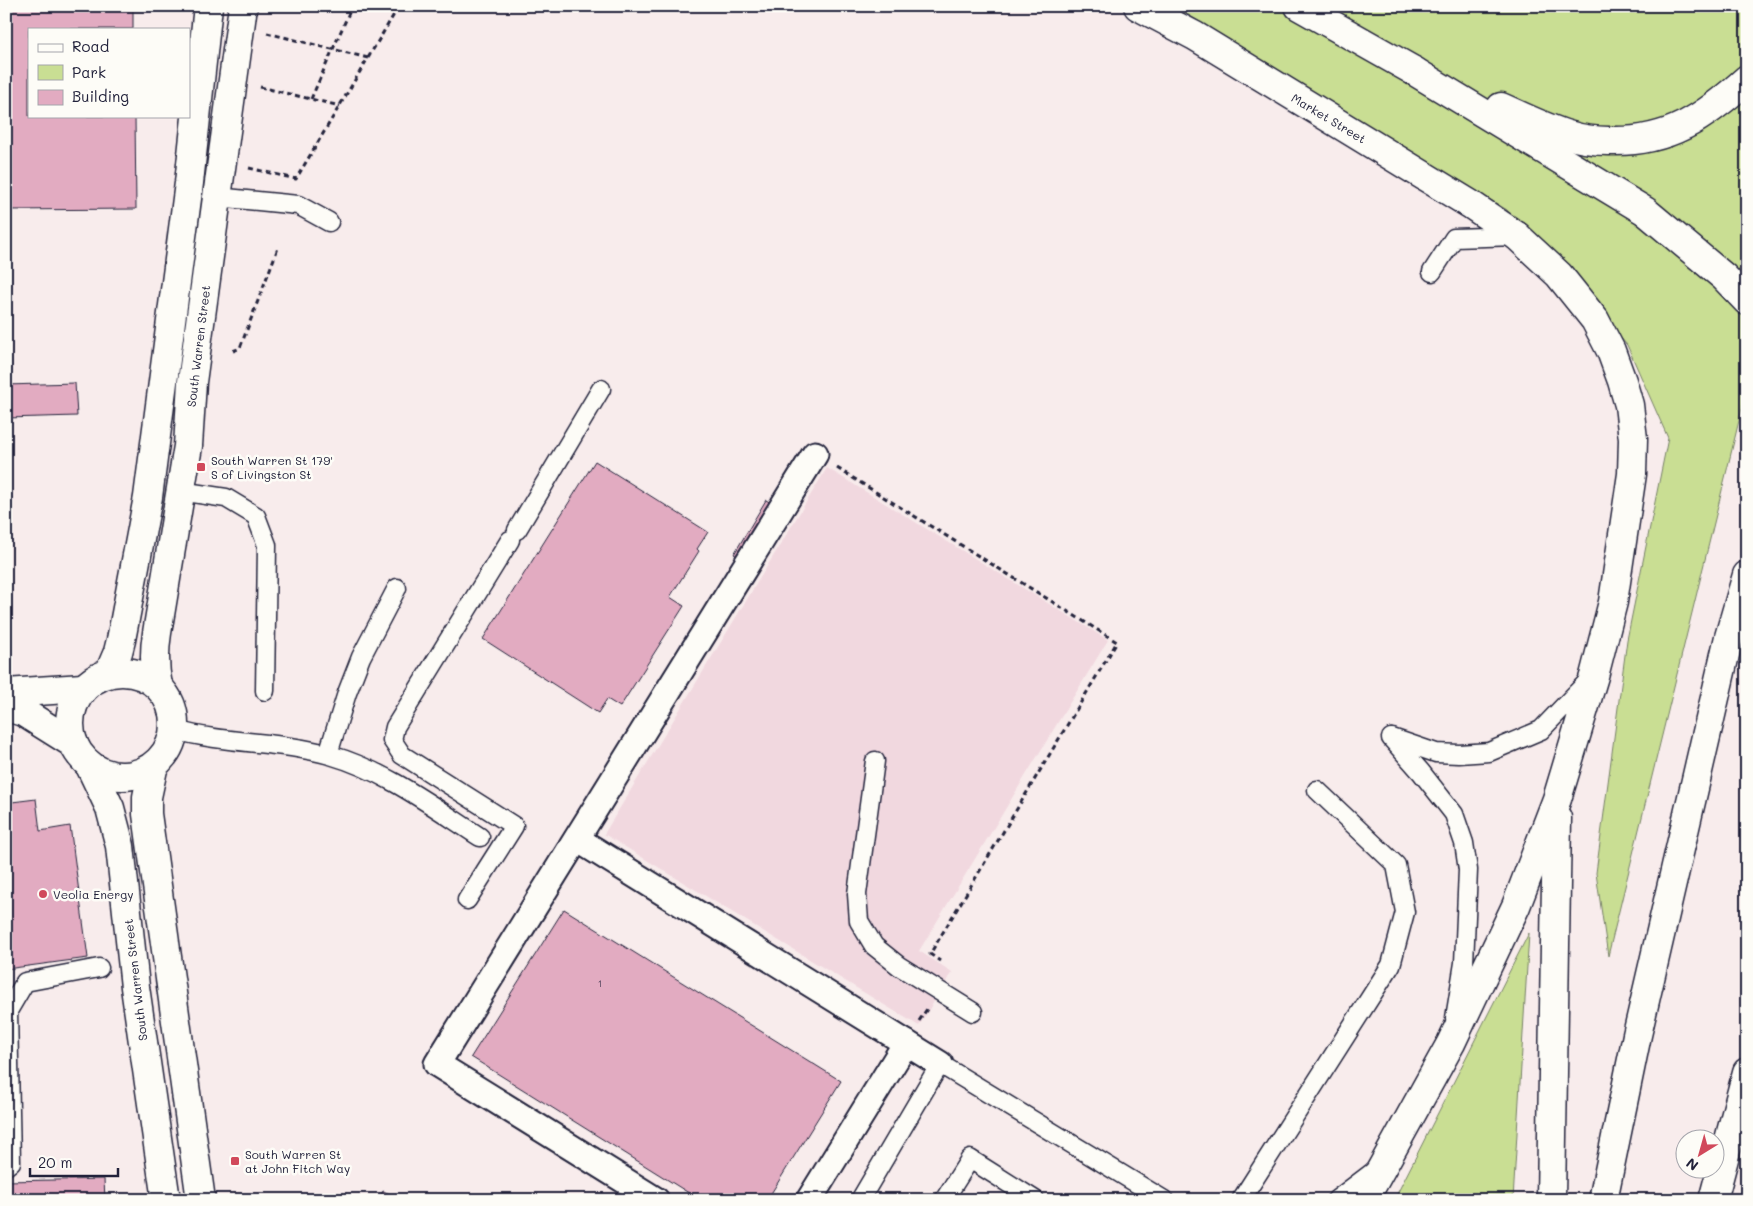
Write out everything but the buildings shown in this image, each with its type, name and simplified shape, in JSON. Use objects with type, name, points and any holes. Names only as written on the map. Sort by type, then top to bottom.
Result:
[{"type":"main road","points":[[109,673],[121,640],[148,497],[189,183],[208,6]]},
{"type":"main road","name":"South Warren Street","points":[[158,686],[154,670],[155,648],[188,446],[192,382],[243,6]]},
{"type":"main road","name":"Market Street","points":[[1138,6],[1204,41],[1470,204],[1517,236],[1559,275],[1594,320],[1611,351],[1622,380],[1628,405],[1633,439],[1632,474],[1613,602],[1594,676],[1557,799]]},
{"type":"main road","points":[[1299,6],[1414,71],[1645,210],[1718,271],[1747,301]]},
{"type":"main road","points":[[1414,71],[1568,135],[1594,141],[1631,142],[1666,134],[1694,120],[1722,101],[1747,79]]},
{"type":"main road","points":[[1603,1200],[1637,1035],[1729,637],[1745,582]]},
{"type":"main road","points":[[153,769],[133,776],[106,774],[90,766],[74,744],[70,729],[70,719],[74,704],[84,688],[96,679],[109,673],[121,672],[146,677],[158,686],[172,707],[175,730],[169,749],[153,769],[147,797],[147,814],[201,1200]]},
{"type":"main road","points":[[6,693],[84,688]]},
{"type":"main road","points":[[6,707],[23,712],[74,744]]},
{"type":"main road","name":"South Warren Street","points":[[90,766],[110,808],[120,846],[135,987],[166,1200]]},
{"type":"main road","points":[[1364,1200],[1451,1043],[1516,906],[1557,799]]},
{"type":"main road","points":[[1550,1200],[1557,799]]},
{"type":"main road","points":[[1713,1200],[1747,1072]]},
{"type":"street","points":[[656,1200],[437,1064],[815,454]]},
{"type":"street","points":[[577,839],[940,1064]]},
{"type":"street","points":[[809,1200],[906,1043]]},
{"type":"lane","points":[[217,197],[298,205],[329,222]]},
{"type":"lane","points":[[1432,272],[1454,238],[1517,236]]},
{"type":"lane","points":[[467,900],[514,826],[402,755],[392,740],[395,727],[514,535],[601,389]]},
{"type":"lane","points":[[180,491],[226,498],[256,516],[267,545],[265,691]]},
{"type":"lane","points":[[328,754],[347,693],[361,657],[397,588]]},
{"type":"lane","points":[[1451,1043],[1464,963],[1468,870],[1464,843],[1454,814],[1391,738],[1436,753],[1489,752],[1541,730],[1594,676]]},
{"type":"lane","points":[[175,730],[328,754],[360,765],[392,780],[480,837]]},
{"type":"lane","points":[[874,761],[856,894],[859,921],[874,946],[899,966],[973,1012]]},
{"type":"lane","points":[[1241,1200],[1391,965],[1405,912],[1396,865],[1317,790]]},
{"type":"lane","points":[[6,1166],[11,1162],[8,1011],[25,982],[99,968]]},
{"type":"lane","points":[[860,1200],[940,1064],[1164,1200]]},
{"type":"lane","points":[[944,1200],[970,1158],[1035,1200]]},
{"type":"lane","points":[[1336,1200],[1385,1162]]},
{"type":"path","points":[[311,99],[352,6]]},
{"type":"path","points":[[246,167],[296,179],[399,6]]},
{"type":"path","points":[[266,33],[368,58]]},
{"type":"path","points":[[259,86],[340,106]]},
{"type":"path","points":[[233,351],[240,348],[278,248]]},
{"type":"path","points":[[815,454],[1117,642],[930,954],[951,968],[906,1043]]},
{"type":"shaded area","points":[[827,468],[1108,640],[919,951],[952,972],[919,1026],[604,834]]},
{"type":"green space","points":[[1174,6],[1747,6],[1747,388],[1608,956],[1596,873],[1627,640],[1668,438],[1627,345],[1507,210]]},
{"type":"green space","points":[[1529,933],[1513,1200],[1394,1200]]},
{"type":"place","name":"South Warren St 179' S of Livingston St","points":[[201,467]]},
{"type":"place","name":"Veolia Energy","points":[[43,894]]},
{"type":"place","name":"South Warren St at John Fitch Way","points":[[235,1161]]}]
